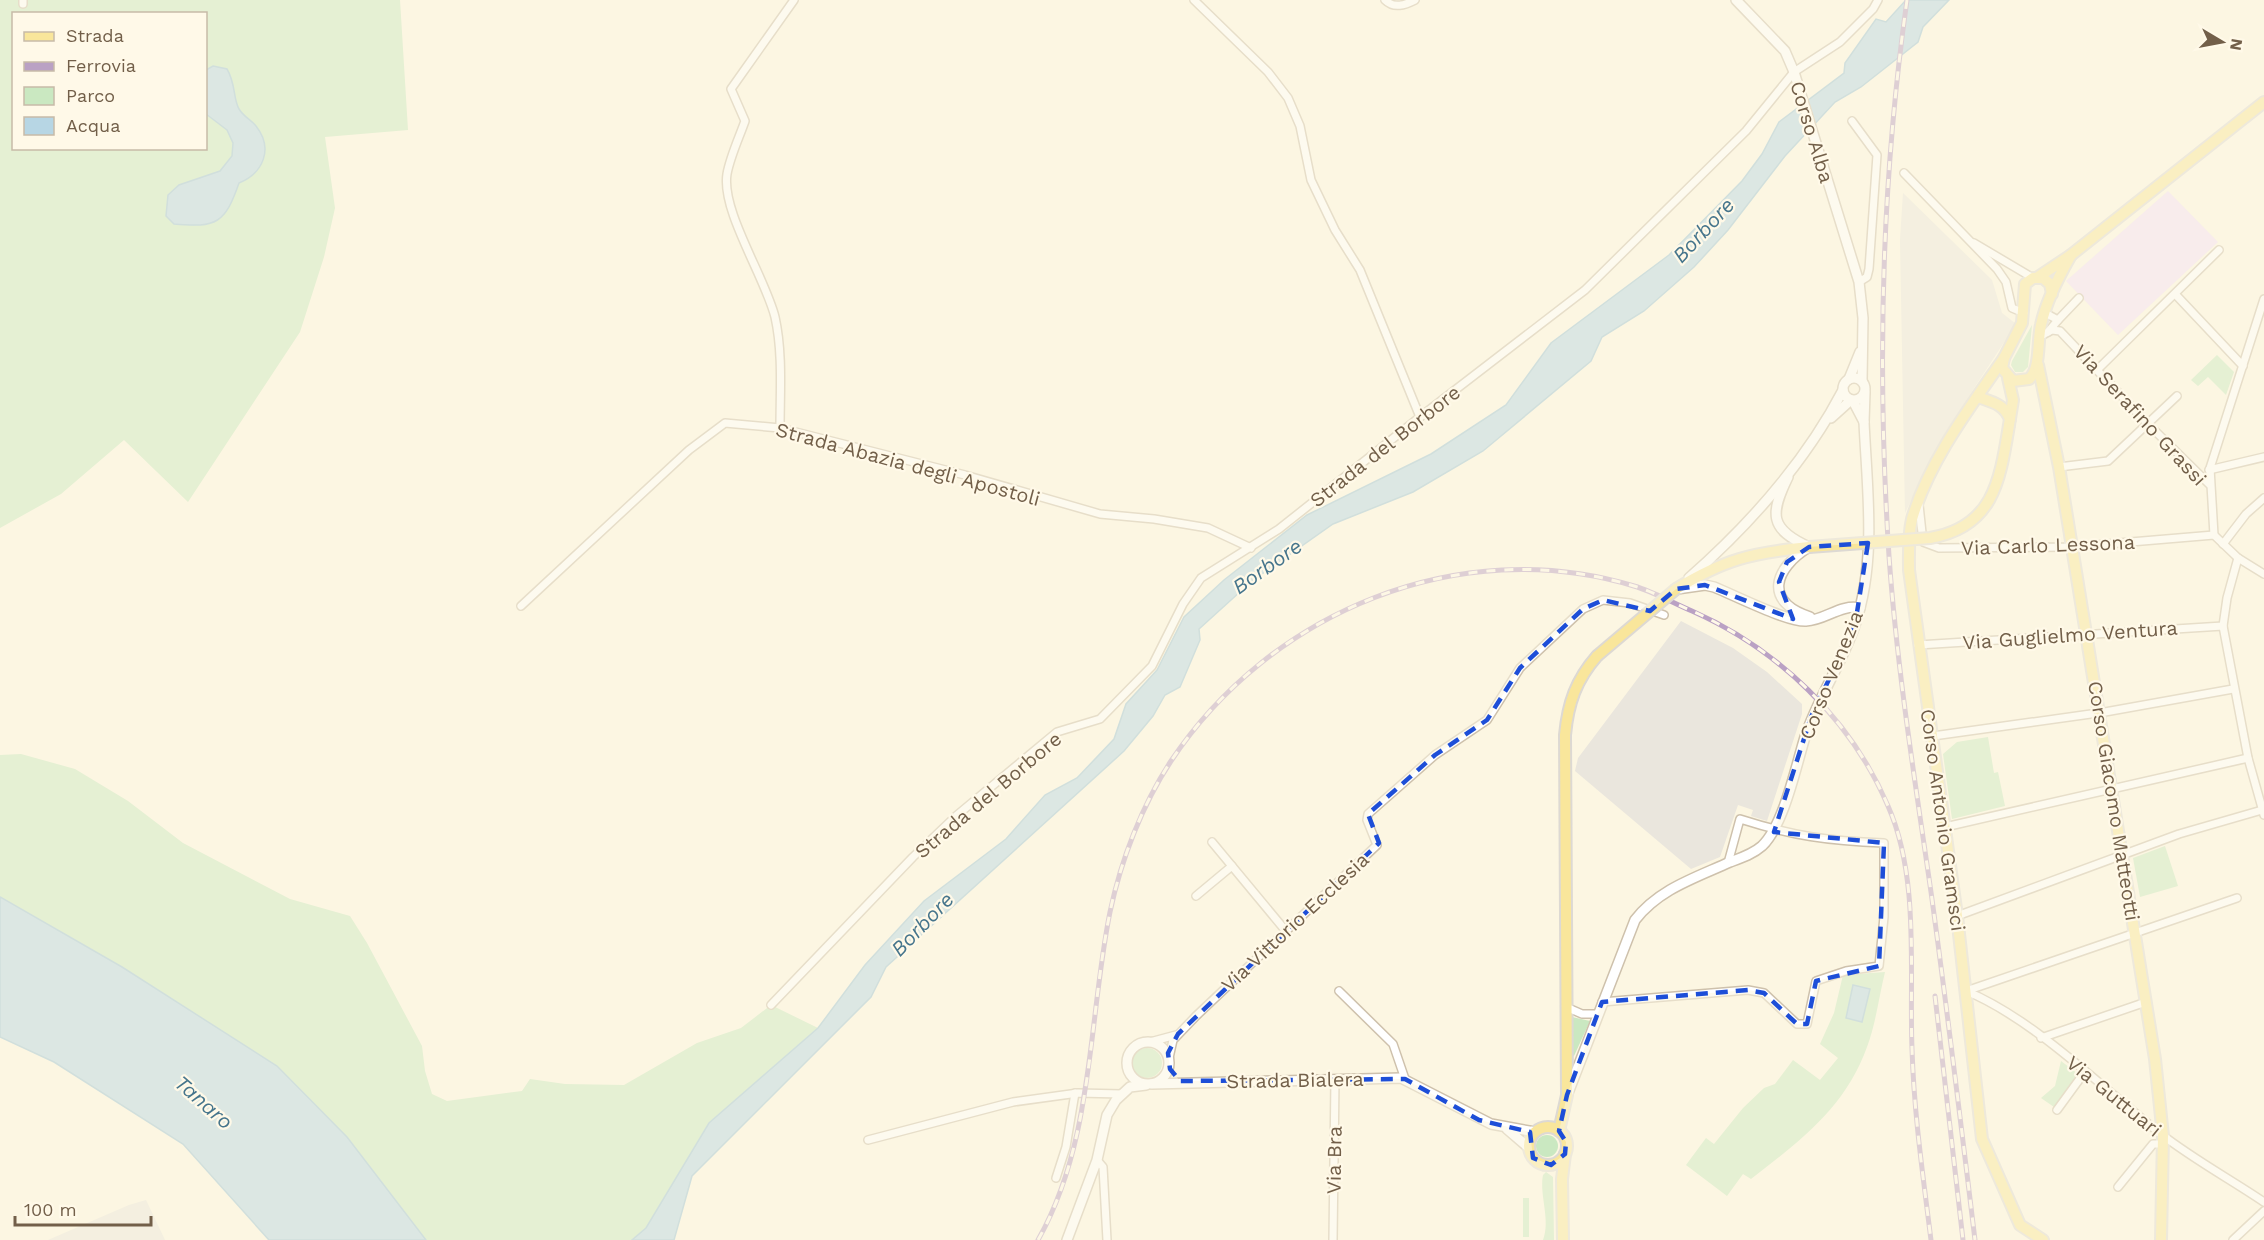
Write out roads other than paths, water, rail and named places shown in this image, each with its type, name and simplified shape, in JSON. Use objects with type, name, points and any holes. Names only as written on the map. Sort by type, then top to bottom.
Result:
[{"type":"main road","points":[[2024,313],[2025,284],[2071,255],[2264,102]]},
{"type":"main road","name":"Corso Giacomo Matteotti","points":[[2071,255],[2045,313],[2038,364],[2059,467],[2146,1002],[2163,1140],[2162,1240]]},
{"type":"main road","points":[[2035,278],[2050,284],[2052,294]]},
{"type":"main road","name":"Corso Antonio Gramsci","points":[[2024,313],[2018,334],[1941,454],[1919,501],[1909,541],[1909,570],[1957,916],[1982,1139],[2020,1225],[2043,1240]]},
{"type":"main road","points":[[2004,358],[2002,368],[2008,378],[2013,400]]},
{"type":"main road","points":[[2008,378],[2019,382],[2027,380],[2034,376],[2038,364]]},
{"type":"main road","points":[[2013,400],[2027,380]]},
{"type":"main road","points":[[1978,397],[1998,404],[2007,411],[2010,423]]},
{"type":"main road","name":"Corso Venezia","points":[[1559,1131],[1564,1120],[1566,1095],[1565,735],[1567,712],[1582,673],[1597,656],[1676,590],[1706,571],[1732,559],[1764,552],[1809,547],[1930,538],[1946,535],[1967,525],[1986,507],[1994,494],[2003,462],[2013,400]]},
{"type":"main road","points":[[1562,1179],[1551,1165],[1537,1161],[1529,1148],[1535,1132],[1547,1127],[1559,1131],[1566,1142],[1562,1179],[1563,1240]]},
{"type":"main road","points":[[1551,1165],[1565,1154]]},
{"type":"street","points":[[780,428],[780,359],[775,318],[762,277],[727,200],[727,175],[745,122],[731,89],[794,0]]},
{"type":"street","points":[[1194,0],[1268,72],[1288,98],[1300,126],[1311,180],[1335,230],[1360,270],[1419,417]]},
{"type":"street","points":[[1385,0],[1402,6],[1415,0]]},
{"type":"street","name":"Corso Alba","points":[[1736,0],[1785,51],[1794,72],[1817,154],[1859,282],[1863,347],[1862,381]]},
{"type":"street","name":"Strada del Borbore","points":[[771,1005],[913,857],[956,816],[1058,732],[1100,719],[1152,666],[1183,604],[1201,578],[1223,562],[1251,548],[1359,468],[1419,417],[1585,290],[1746,131],[1794,72],[1840,42],[1874,9],[1878,0]]},
{"type":"street","name":"Corso Alba","points":[[1852,121],[1877,155],[1869,269],[1867,278],[1859,282]]},
{"type":"street","points":[[1904,173],[2002,275],[2012,308],[2024,313]]},
{"type":"street","points":[[1969,240],[2035,278]]},
{"type":"street","points":[[2097,370],[2176,295],[2219,250]]},
{"type":"street","points":[[2176,295],[2243,366]]},
{"type":"street","points":[[2010,296],[2023,296]]},
{"type":"street","points":[[2043,335],[2079,298]]},
{"type":"street","points":[[2209,484],[2210,470],[2264,299]]},
{"type":"street","points":[[2045,313],[2058,320]]},
{"type":"street","name":"Via Serafino Grassi","points":[[2043,335],[2060,331],[2148,424],[2209,484],[2214,535]]},
{"type":"street","name":"Corso Alba","points":[[1849,379],[1863,347]]},
{"type":"street","points":[[1676,590],[1739,531],[1793,466],[1825,424],[1849,379],[1862,381],[1865,392],[1862,398],[1852,401],[1825,424]]},
{"type":"street","points":[[1843,390],[1852,401]]},
{"type":"street","name":"Corso Venezia","points":[[1566,1095],[1629,930],[1645,907],[1666,890],[1761,847],[1773,830],[1811,717],[1840,662],[1860,608],[1867,571],[1869,524],[1864,422],[1865,392]]},
{"type":"street","points":[[2059,467],[2108,460],[2177,396]]},
{"type":"street","name":"Corso Venezia","points":[[1852,401],[1864,422]]},
{"type":"street","name":"Strada Abazia degli Apostoli","points":[[521,606],[689,450],[725,423],[780,428],[965,475],[1100,514],[1154,519],[1208,528],[1251,548]]},
{"type":"street","points":[[2210,470],[2264,457]]},
{"type":"street","points":[[1793,466],[1777,499],[1776,517],[1782,532],[1809,547],[1787,562],[1779,582],[1785,602],[1793,610],[1816,619]]},
{"type":"street","points":[[2223,544],[2246,514],[2264,498]]},
{"type":"street","name":"Via Carlo Lessona","points":[[1919,501],[1923,543],[1939,548],[2071,547],[2214,535]]},
{"type":"street","points":[[2214,535],[2238,558],[2264,574]]},
{"type":"street","points":[[1957,916],[2179,834],[2263,812],[2248,758],[2223,626],[2227,598],[2238,558]]},
{"type":"street","points":[[1676,590],[1706,585],[1797,620],[1816,619],[1846,607],[1860,608]]},
{"type":"street","name":"Via Vittorio Ecclesia","points":[[1169,1062],[1171,1046],[1178,1034],[1377,845],[1367,820],[1368,814],[1435,755],[1487,720],[1520,668],[1583,609],[1603,600],[1630,603],[1664,615]]},
{"type":"street","name":"Via Guglielmo Ventura","points":[[1918,645],[2223,626]]},
{"type":"street","points":[[1933,736],[2234,689]]},
{"type":"street","points":[[1945,827],[2248,758]]},
{"type":"street","points":[[1602,1002],[1748,990],[1764,993],[1797,1024],[1807,1024],[1816,981],[1846,971],[1879,966],[1884,917],[1884,843],[1836,842],[1787,834],[1740,819],[1728,863]]},
{"type":"street","points":[[1212,842],[1285,930]]},
{"type":"street","points":[[1196,897],[1232,866]]},
{"type":"street","points":[[1966,991],[2236,898]]},
{"type":"street","points":[[1339,991],[1393,1044],[1405,1079]]},
{"type":"street","name":"Via Guttuari","points":[[1966,991],[1987,999],[2041,1038],[2163,1140],[2264,1202]]},
{"type":"street","points":[[2041,1038],[2146,1002]]},
{"type":"street","points":[[1566,1007],[1582,1014],[1598,1014]]},
{"type":"street","name":"Via Vittorio Ecclesia","points":[[1150,1042],[1178,1034]]},
{"type":"street","points":[[1067,1240],[1097,1160],[1107,1116],[1122,1093],[1127,1079],[1126,1065],[1133,1048],[1150,1042],[1164,1049],[1175,1076],[1184,1082]]},
{"type":"street","points":[[868,1140],[1013,1102],[1075,1093],[1122,1093],[1134,1085],[1149,1085],[1162,1079],[1169,1062]]},
{"type":"street","points":[[1126,1065],[1131,1077],[1149,1085]]},
{"type":"street","points":[[2057,1110],[2084,1072]]},
{"type":"street","name":"Via Bra","points":[[1333,1240],[1335,1079]]},
{"type":"street","name":"Strada Bialera","points":[[1149,1085],[1184,1082],[1405,1079],[1479,1120],[1507,1129],[1535,1132]]},
{"type":"street","points":[[1056,1178],[1066,1147],[1075,1093]]},
{"type":"street","name":"Strada Bialera","points":[[1507,1129],[1529,1148]]},
{"type":"street","points":[[2118,1186],[2153,1144],[2163,1140]]},
{"type":"street","points":[[1097,1160],[1102,1167],[1107,1240]]},
{"type":"street","points":[[2233,1240],[2264,1211]]},
{"type":"water","name":"Borbore","points":[[1906,0],[1949,0],[1923,27],[1918,42],[1861,87],[1835,102],[1785,156],[1728,230],[1694,267],[1644,311],[1602,337],[1591,361],[1483,451],[1413,492],[1333,524],[1252,581],[1199,629],[1200,640],[1180,687],[1165,695],[1153,716],[1124,751],[886,967],[871,997],[692,1176],[674,1240],[632,1240],[646,1228],[709,1123],[818,1028],[865,965],[924,901],[1006,839],[1045,795],[1077,778],[1114,739],[1126,704],[1157,670],[1184,617],[1224,580],[1307,515],[1431,454],[1506,405],[1551,343],[1669,255],[1742,181],[1762,154],[1779,122],[1844,73],[1845,63],[1876,19],[1886,22]]},
{"type":"water","points":[[213,66],[227,69],[239,109],[256,126],[264,143],[265,152],[260,167],[239,183],[224,215],[210,223],[200,225],[174,224],[166,216],[168,195],[179,185],[220,171],[232,156],[233,143],[227,130],[207,115],[207,69]]},
{"type":"water","name":"Tanaro","points":[[0,897],[122,967],[277,1066],[347,1137],[426,1240],[269,1240],[183,1144],[54,1062],[0,1037]]},
{"type":"water","points":[[1853,985],[1870,989],[1862,1022],[1846,1018]]},
{"type":"railway","points":[[1907,0],[1898,69],[1887,208],[1883,347],[1885,487],[1892,598],[1902,683],[1943,979],[1975,1240]]},
{"type":"railway","points":[[1038,1240],[1056,1202],[1070,1162],[1080,1121],[1103,953],[1115,892],[1126,853],[1142,814],[1171,761],[1212,709],[1260,663],[1315,626],[1374,598],[1437,579],[1502,570],[1568,572],[1634,586],[1692,611],[1754,645],[1782,666],[1808,690],[1854,744],[1888,806],[1905,864],[1911,926],[1912,1049],[1915,1097],[1931,1240]]},
{"type":"railway","points":[[1935,996],[1963,1240]]}]
